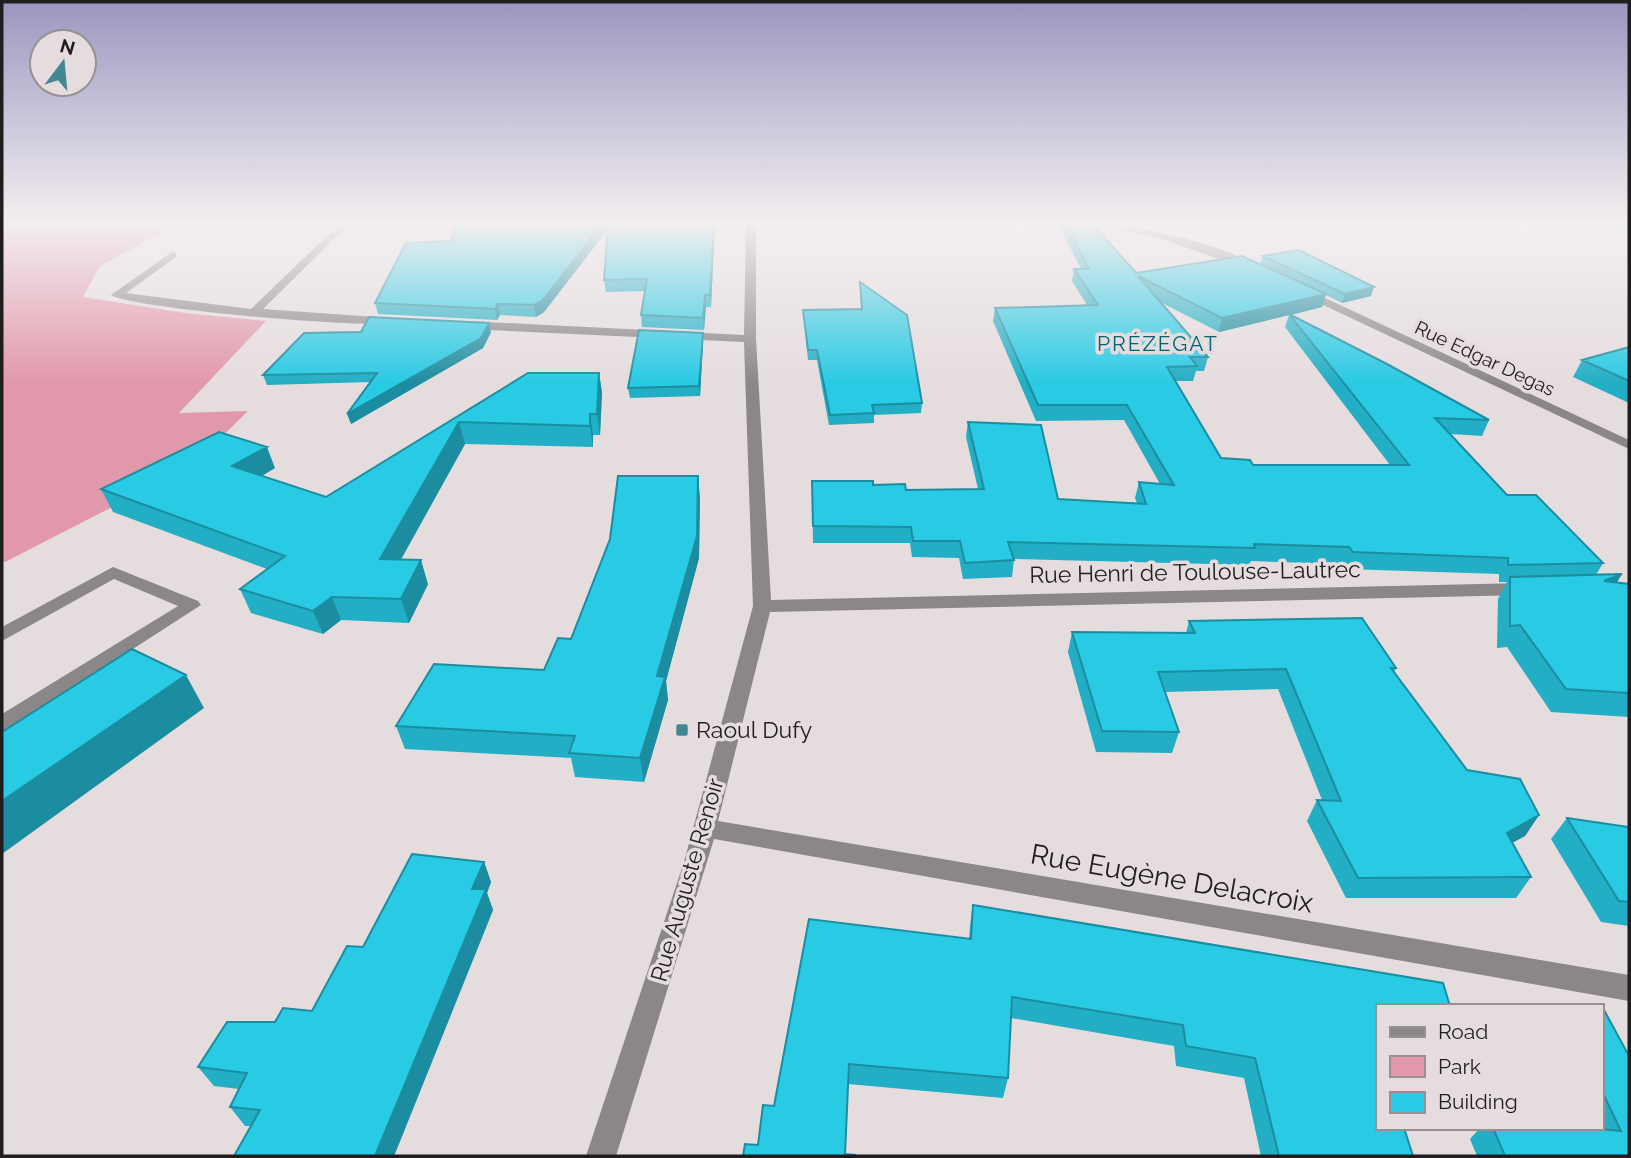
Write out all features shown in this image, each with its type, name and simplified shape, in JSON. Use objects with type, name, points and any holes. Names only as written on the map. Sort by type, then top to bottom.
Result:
[{"type":"street","points":[[143,276],[117,295],[183,307],[252,314],[404,322]]},
{"type":"street","points":[[252,314],[291,276]]},
{"type":"street","name":"Rue Auguste Renoir","points":[[601,1156],[705,828],[762,607],[750,339],[751,276]]},
{"type":"street","name":"Rue Edgar Degas","points":[[1294,287],[1629,445]]},
{"type":"street","points":[[459,324],[750,339]]},
{"type":"street","points":[[2,635],[113,572],[192,605],[2,724]]},
{"type":"street","name":"Rue Henri de Toulouse-Lautrec","points":[[762,607],[1538,589]]},
{"type":"street","name":"Rue Eugène Delacroix","points":[[705,828],[1629,988]]},
{"type":"green space","points":[[2,276],[94,276],[83,297],[185,313],[266,321],[179,413],[248,411],[192,466],[5,562],[2,560]]},
{"type":"building","points":[[389,276],[562,276],[542,301],[534,305],[498,304],[495,309],[375,303]]},
{"type":"building","points":[[604,276],[711,276],[710,295],[705,295],[703,318],[641,315],[647,279],[604,280]]},
{"type":"building","points":[[1079,276],[1138,276],[1208,357],[1190,357],[1197,366],[1167,367],[1221,458],[1250,460],[1253,465],[1409,465],[1289,314],[1489,420],[1435,418],[1507,495],[1536,495],[1603,563],[1508,565],[1508,558],[1353,552],[1349,547],[1254,544],[1255,548],[1008,542],[1014,560],[965,563],[960,541],[913,541],[911,527],[813,526],[812,481],[905,484],[906,490],[984,489],[968,422],[1041,425],[1058,499],[1146,504],[1139,482],[1174,485],[1127,405],[1038,405],[995,308],[1098,305]]},
{"type":"building","points":[[1138,276],[1286,276],[1326,294],[1222,318]]},
{"type":"building","points":[[1306,276],[1352,276],[1374,287],[1345,294]]},
{"type":"building","points":[[860,282],[907,315],[922,403],[872,405],[874,413],[830,415],[817,350],[808,350],[803,310],[862,309]]},
{"type":"building","points":[[369,317],[489,323],[481,338],[347,414],[377,373],[263,375],[304,333],[361,332]]},
{"type":"building","points":[[639,330],[703,333],[699,386],[628,388]]},
{"type":"building","points":[[1629,347],[1629,381],[1582,360]]},
{"type":"building","points":[[528,373],[599,373],[597,414],[590,414],[590,426],[459,422],[380,559],[421,560],[401,599],[332,597],[313,611],[240,589],[285,556],[101,489],[219,432],[267,447],[232,466],[326,497]]},
{"type":"building","points":[[618,476],[698,476],[697,536],[657,676],[665,677],[640,758],[569,753],[575,736],[396,726],[434,664],[544,670],[558,638],[571,639],[610,539]]},
{"type":"building","points":[[1622,574],[1604,581],[1629,584],[1629,693],[1566,689],[1520,625],[1510,626],[1510,577]]},
{"type":"building","points":[[1362,618],[1396,668],[1391,668],[1467,770],[1520,779],[1539,815],[1507,833],[1531,877],[1358,878],[1317,800],[1341,801],[1286,669],[1158,672],[1179,732],[1102,731],[1072,632],[1195,633],[1189,621]]},
{"type":"building","points":[[132,649],[186,675],[2,801],[2,732]]},
{"type":"building","points":[[1567,818],[1629,827],[1629,902],[1619,901]]},
{"type":"building","points":[[412,854],[484,862],[472,889],[486,889],[375,1156],[234,1156],[260,1110],[230,1107],[247,1073],[198,1067],[227,1022],[275,1022],[283,1008],[312,1011],[347,946],[363,947]]},
{"type":"building","points":[[973,905],[1443,983],[1449,1004],[1376,1004],[1376,1130],[1405,1130],[1413,1156],[1279,1156],[1255,1058],[1186,1046],[1183,1025],[1012,997],[1008,1078],[849,1064],[845,1154],[855,1156],[743,1156],[745,1144],[758,1145],[763,1105],[774,1106],[809,919],[971,939]]},
{"type":"building","points":[[1603,1010],[1629,1056],[1629,1156],[1505,1156],[1494,1130],[1603,1129],[1621,1131],[1603,1093]]},
{"type":"place","name":"Raoul Dufy","points":[[682,730]]},
{"type":"district","name":"PRÉZÉGAT","points":[[1158,344]]}]
